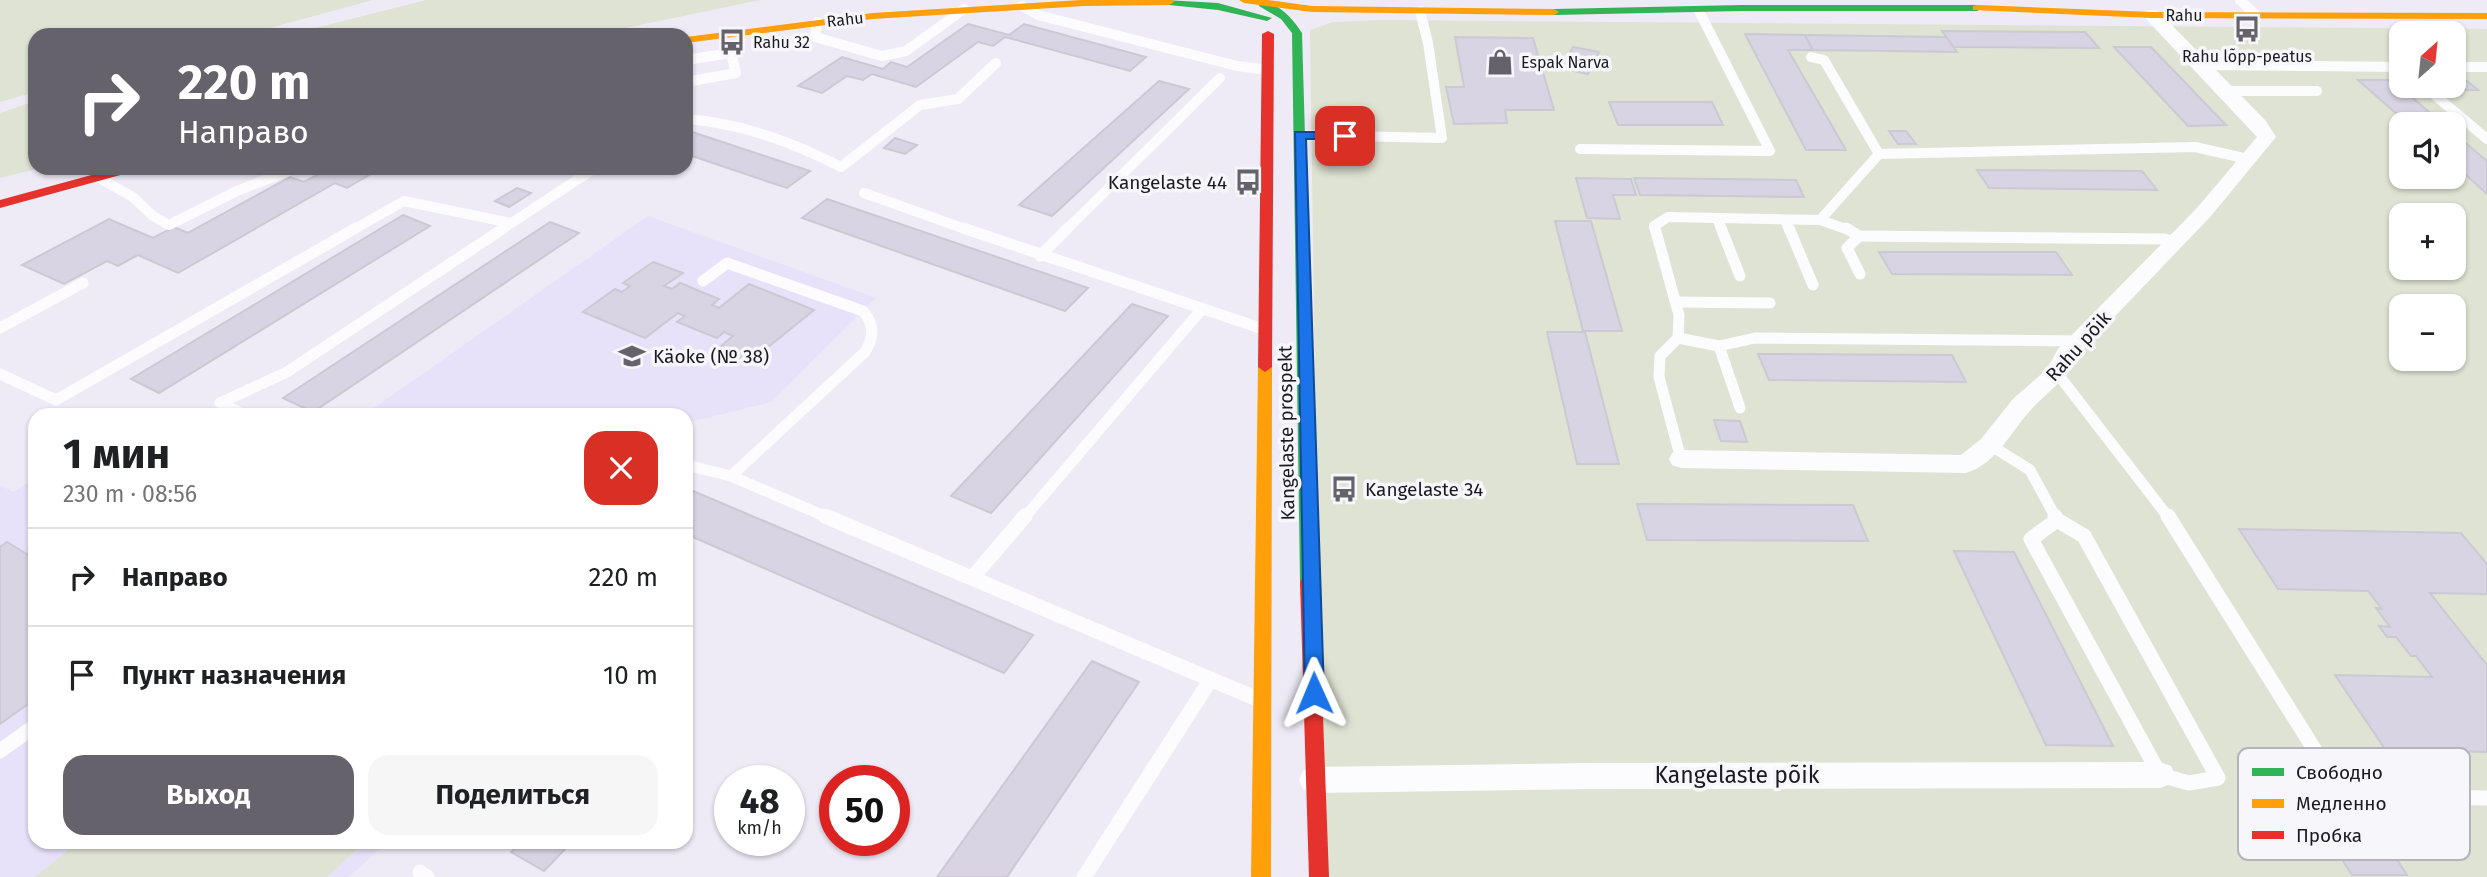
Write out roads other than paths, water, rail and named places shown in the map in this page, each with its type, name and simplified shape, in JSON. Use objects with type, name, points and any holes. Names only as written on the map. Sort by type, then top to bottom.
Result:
[{"type":"main road","name":"Rahu","points":[[693,39],[817,22],[964,9],[1175,0],[1219,6],[1287,23]]},
{"type":"main road","name":"Rahu","points":[[1244,0],[1317,15],[1401,17],[1420,10],[1667,6],[1699,11],[1872,4],[2152,15],[2487,16]]},
{"type":"main road","points":[[1263,4],[1287,23],[1306,26],[1317,15]]},
{"type":"main road","points":[[1219,6],[1243,15],[1261,26],[1268,34],[1287,23]]},
{"type":"main road","name":"Kangelaste prospekt","points":[[1287,23],[1300,135],[1314,780],[1319,877]]},
{"type":"main road","name":"Kangelaste prospekt","points":[[1261,877],[1268,34]]},
{"type":"main road","points":[[0,204],[105,175]]},
{"type":"street","name":"Rahu põik","points":[[1681,459],[1966,464],[1990,445],[2021,404],[2057,373],[2066,354],[2082,341],[2176,242],[2267,137],[2259,125],[2152,15]]},
{"type":"street","name":"Kangelaste põik","points":[[1314,780],[1619,776],[2160,775]]},
{"type":"lane","points":[[2240,0],[2257,16]]},
{"type":"lane","points":[[1022,6],[1051,18],[1237,66],[1269,70]]},
{"type":"lane","points":[[817,22],[815,37],[882,56],[906,51],[964,9]]},
{"type":"lane","points":[[1300,135],[1442,138],[1428,43],[1420,10]]},
{"type":"lane","points":[[1580,149],[1770,151],[1699,11]]},
{"type":"lane","points":[[693,59],[731,53],[736,73],[693,81]]},
{"type":"lane","points":[[1811,57],[1824,60],[1879,154]]},
{"type":"lane","points":[[693,119],[707,119],[817,153],[841,167],[920,105],[958,99],[996,63]]},
{"type":"lane","points":[[2201,65],[2389,67]]},
{"type":"lane","points":[[2466,67],[2487,67]]},
{"type":"lane","points":[[1040,256],[1220,78]]},
{"type":"lane","points":[[2226,91],[2317,91]]},
{"type":"lane","points":[[2438,98],[2487,139]]},
{"type":"lane","points":[[1820,220],[1829,206],[1879,154],[2195,147],[2248,159]]},
{"type":"lane","points":[[97,177],[107,186],[138,200],[150,218],[169,225],[237,191],[278,175]]},
{"type":"lane","points":[[230,408],[220,403],[287,372],[584,175]]},
{"type":"lane","points":[[864,193],[1040,256],[1266,330]]},
{"type":"lane","points":[[0,374],[56,400],[404,201],[511,223]]},
{"type":"lane","points":[[1681,459],[1659,377],[1660,356],[1678,338],[1679,315],[1654,226],[1668,217],[1820,220],[1842,226],[1859,236],[2165,239],[2176,242]]},
{"type":"lane","points":[[1717,218],[1740,276]]},
{"type":"lane","points":[[1785,220],[1813,285]]},
{"type":"lane","points":[[1859,236],[1847,247],[1860,274]]},
{"type":"lane","points":[[703,281],[727,263],[863,311],[871,320],[874,330],[872,340],[864,352],[731,476]]},
{"type":"lane","points":[[0,328],[83,283]]},
{"type":"lane","points":[[1676,302],[1770,303]]},
{"type":"lane","points":[[972,578],[1202,309]]},
{"type":"lane","points":[[1678,338],[1719,346],[1766,338],[2082,341]]},
{"type":"lane","points":[[1719,346],[1740,408]]},
{"type":"lane","points":[[2057,373],[2171,520],[2314,748]]},
{"type":"lane","points":[[1990,445],[2030,470],[2057,520],[2084,536],[2218,778],[2189,783],[2160,775],[2031,539],[2057,520]]},
{"type":"lane","points":[[693,467],[731,476],[1262,700]]},
{"type":"lane","points":[[1083,877],[1211,678]]},
{"type":"lane","points":[[0,751],[28,731]]},
{"type":"place","name":"Rahu lõpp-peatus","points":[[2247,29]]},
{"type":"place","name":"Rahu 32","points":[[732,42]]},
{"type":"place","name":"Espak Narva","points":[[1500,62]]},
{"type":"place","name":"Kangelaste 44","points":[[1248,182]]},
{"type":"place","name":"Käoke (№ 38)","points":[[632,356]]},
{"type":"place","name":"Kangelaste 34","points":[[1344,489]]}]
